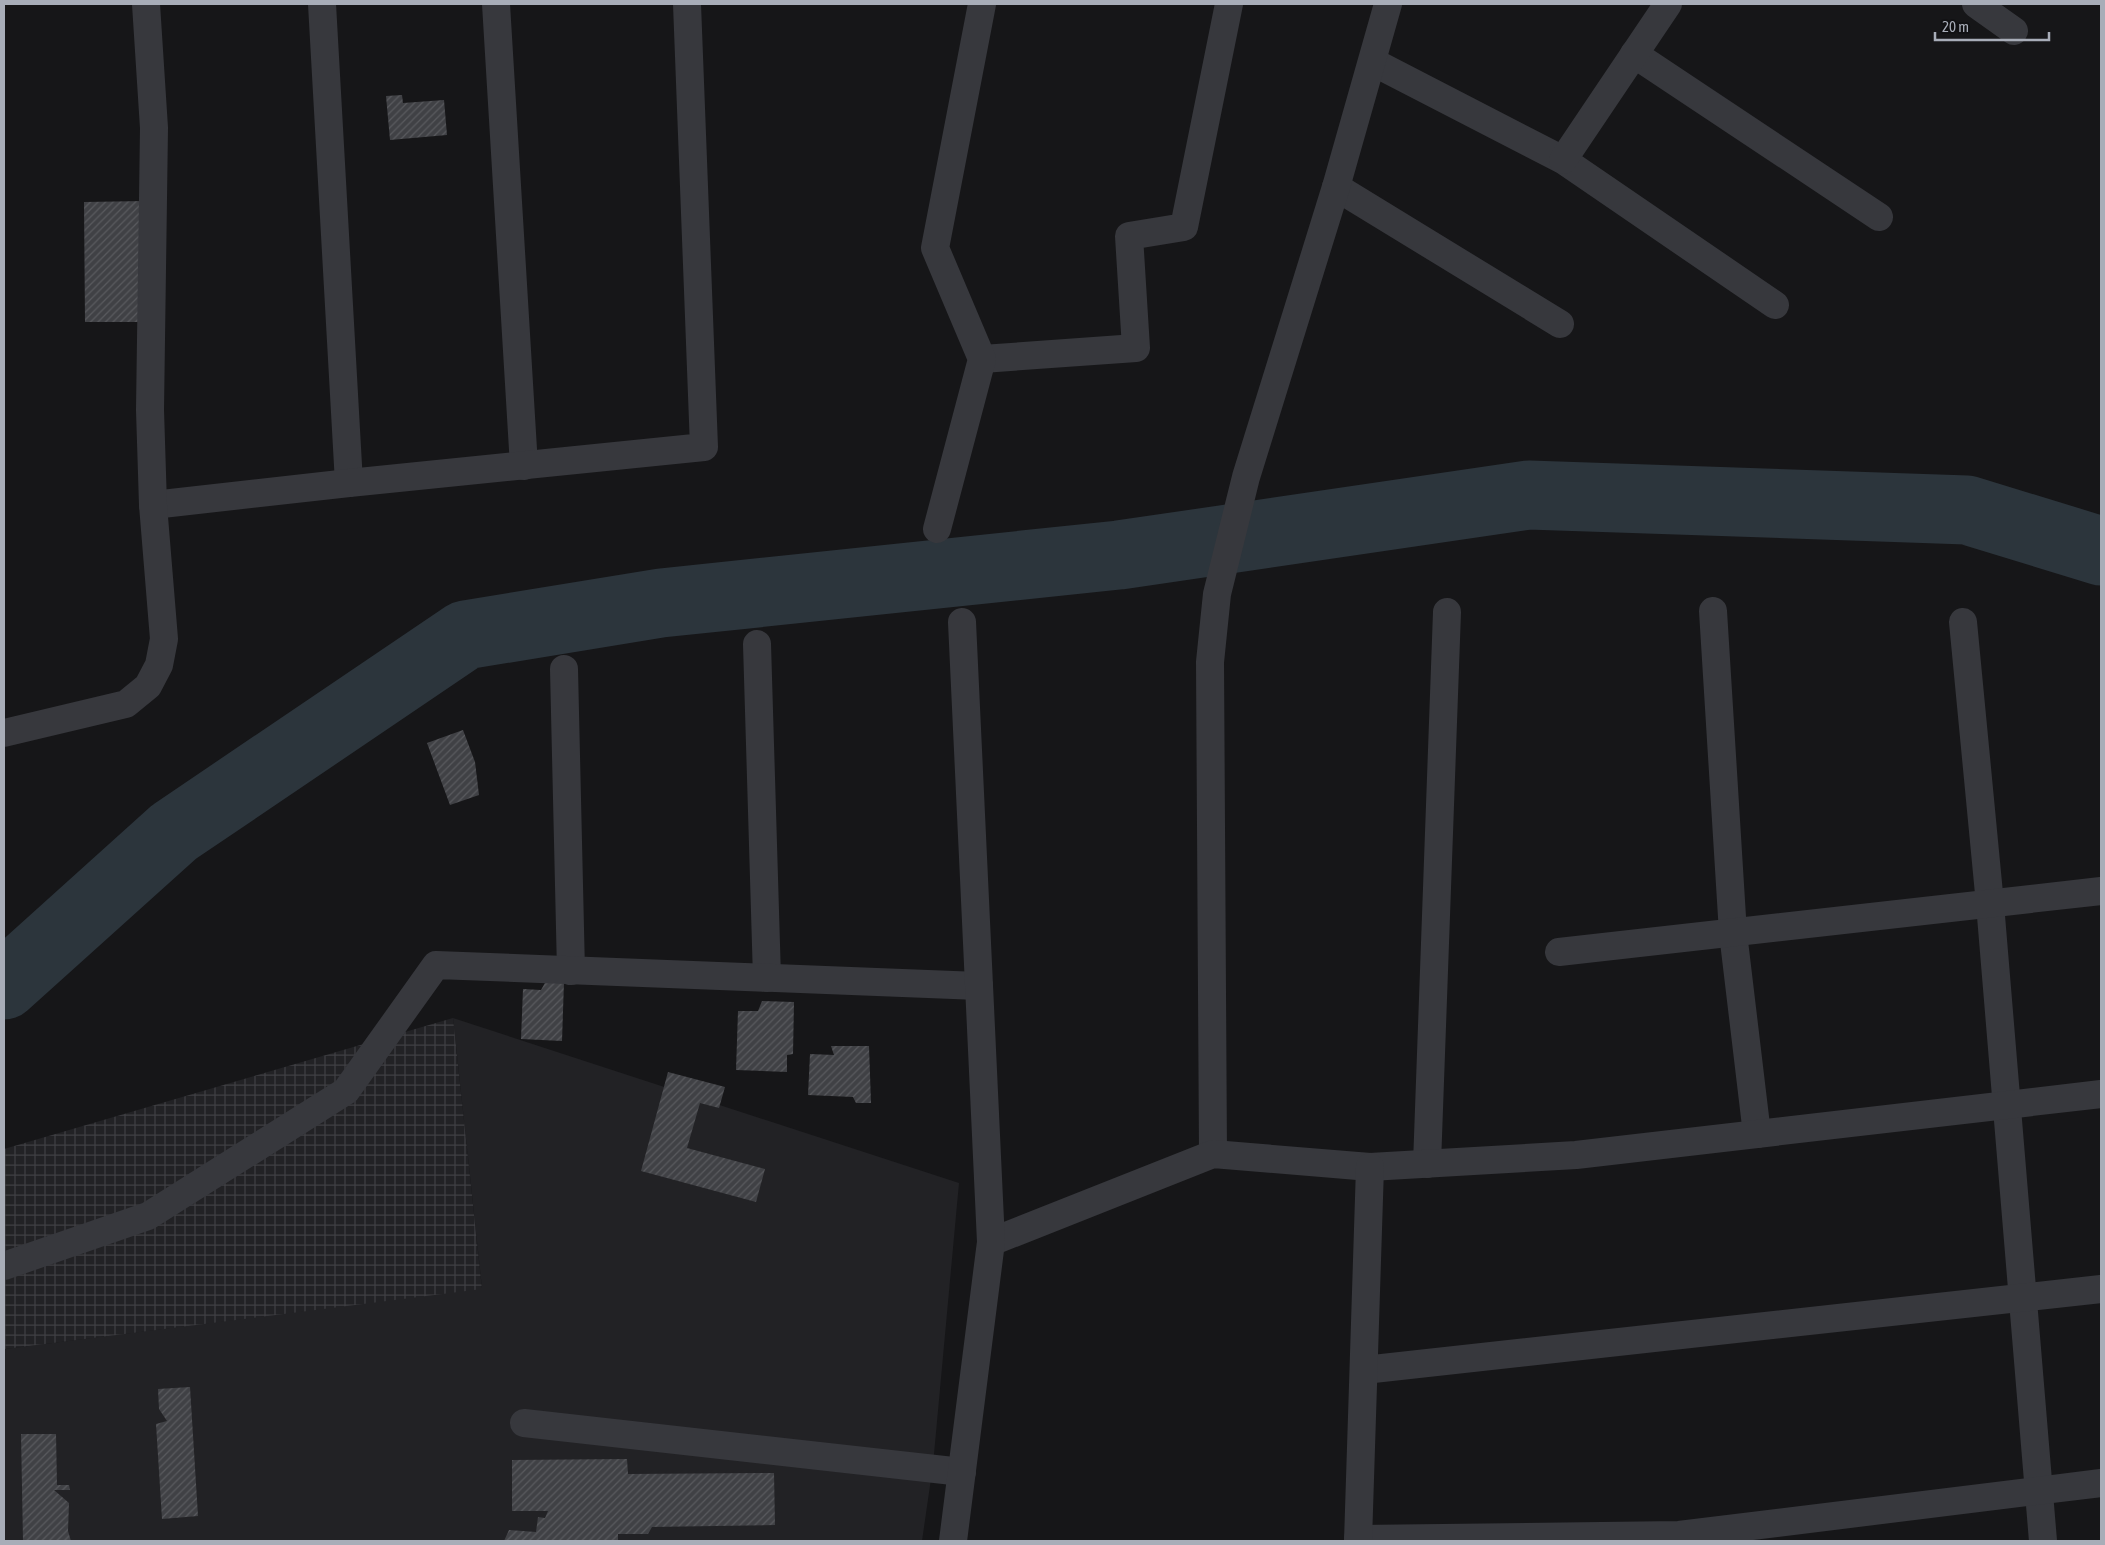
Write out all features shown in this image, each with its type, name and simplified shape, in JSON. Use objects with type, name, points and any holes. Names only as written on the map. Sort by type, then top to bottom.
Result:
[{"type":"street","points":[[4,733],[126,704],[148,686],[159,665],[164,640],[152,505],[150,410],[154,128],[146,4]]},
{"type":"street","points":[[322,4],[349,483]]},
{"type":"street","points":[[496,4],[524,466]]},
{"type":"street","points":[[152,505],[704,447],[687,4]]},
{"type":"street","points":[[937,529],[982,359],[935,248],[982,4]]},
{"type":"street","points":[[982,359],[1136,348],[1129,236],[1184,227],[1228,4]]},
{"type":"street","points":[[1213,1154],[1210,662],[1217,594],[1246,477],[1373,62],[1386,4]]},
{"type":"street","points":[[1563,160],[1668,4]]},
{"type":"street","points":[[1976,4],[2014,31]]},
{"type":"street","points":[[1634,54],[1879,217]]},
{"type":"street","points":[[1373,62],[1563,160],[1776,305]]},
{"type":"street","points":[[1336,187],[1560,324]]},
{"type":"street","points":[[1713,611],[1733,933],[1756,1134]]},
{"type":"street","points":[[1427,1164],[1447,612]]},
{"type":"street","points":[[953,1541],[991,1242],[962,622]]},
{"type":"street","points":[[1963,622],[1990,904],[2043,1541]]},
{"type":"street","points":[[757,644],[767,978]]},
{"type":"street","points":[[564,669],[571,970]]},
{"type":"street","points":[[1559,952],[2101,891]]},
{"type":"street","points":[[4,1266],[148,1216],[346,1091],[436,965],[979,986]]},
{"type":"street","points":[[991,1242],[1213,1154],[1370,1167],[1576,1155],[2101,1094]]},
{"type":"street","points":[[1370,1167],[1358,1540],[1679,1535],[1788,1531],[2038,1490],[2101,1483]]},
{"type":"street","points":[[1364,1370],[2101,1289]]},
{"type":"street","points":[[524,1423],[962,1472]]},
{"type":"shaded area","points":[[453,1018],[959,1183],[933,1465],[922,1541],[4,1541],[5,1349],[482,1288]]},
{"type":"shaded area","points":[[453,1018],[482,1289],[5,1349],[4,1364],[4,1149]]},
{"type":"building","points":[[402,95],[403,103],[444,100],[447,135],[390,140],[386,96]]},
{"type":"building","points":[[145,201],[146,322],[85,322],[84,202]]},
{"type":"building","points":[[463,730],[475,762],[479,795],[450,805],[427,743]]},
{"type":"building","points":[[546,981],[564,982],[562,1041],[521,1039],[523,989],[541,990]]},
{"type":"building","points":[[762,1001],[794,1002],[793,1054],[787,1055],[787,1072],[736,1070],[738,1011],[758,1011]]},
{"type":"building","points":[[831,1046],[869,1046],[871,1103],[856,1103],[853,1097],[808,1095],[810,1054],[834,1055]]},
{"type":"building","points":[[668,1072],[725,1087],[719,1108],[700,1103],[687,1148],[765,1169],[756,1202],[641,1171]]},
{"type":"building","points":[[190,1387],[198,1516],[162,1519],[156,1424],[167,1421],[159,1409],[158,1389]]},
{"type":"building","points":[[21,1434],[56,1434],[57,1485],[69,1485],[70,1490],[54,1490],[69,1503],[68,1531],[71,1541],[23,1541]]},
{"type":"building","points":[[627,1459],[628,1474],[774,1473],[775,1525],[652,1527],[648,1534],[618,1534],[618,1541],[504,1541],[509,1530],[536,1532],[538,1517],[545,1518],[548,1511],[512,1511],[512,1460]]},
{"type":"waterway","points":[[4,985],[174,832],[465,635],[661,603],[1119,555],[1529,495],[1967,510],[2101,551]]}]
